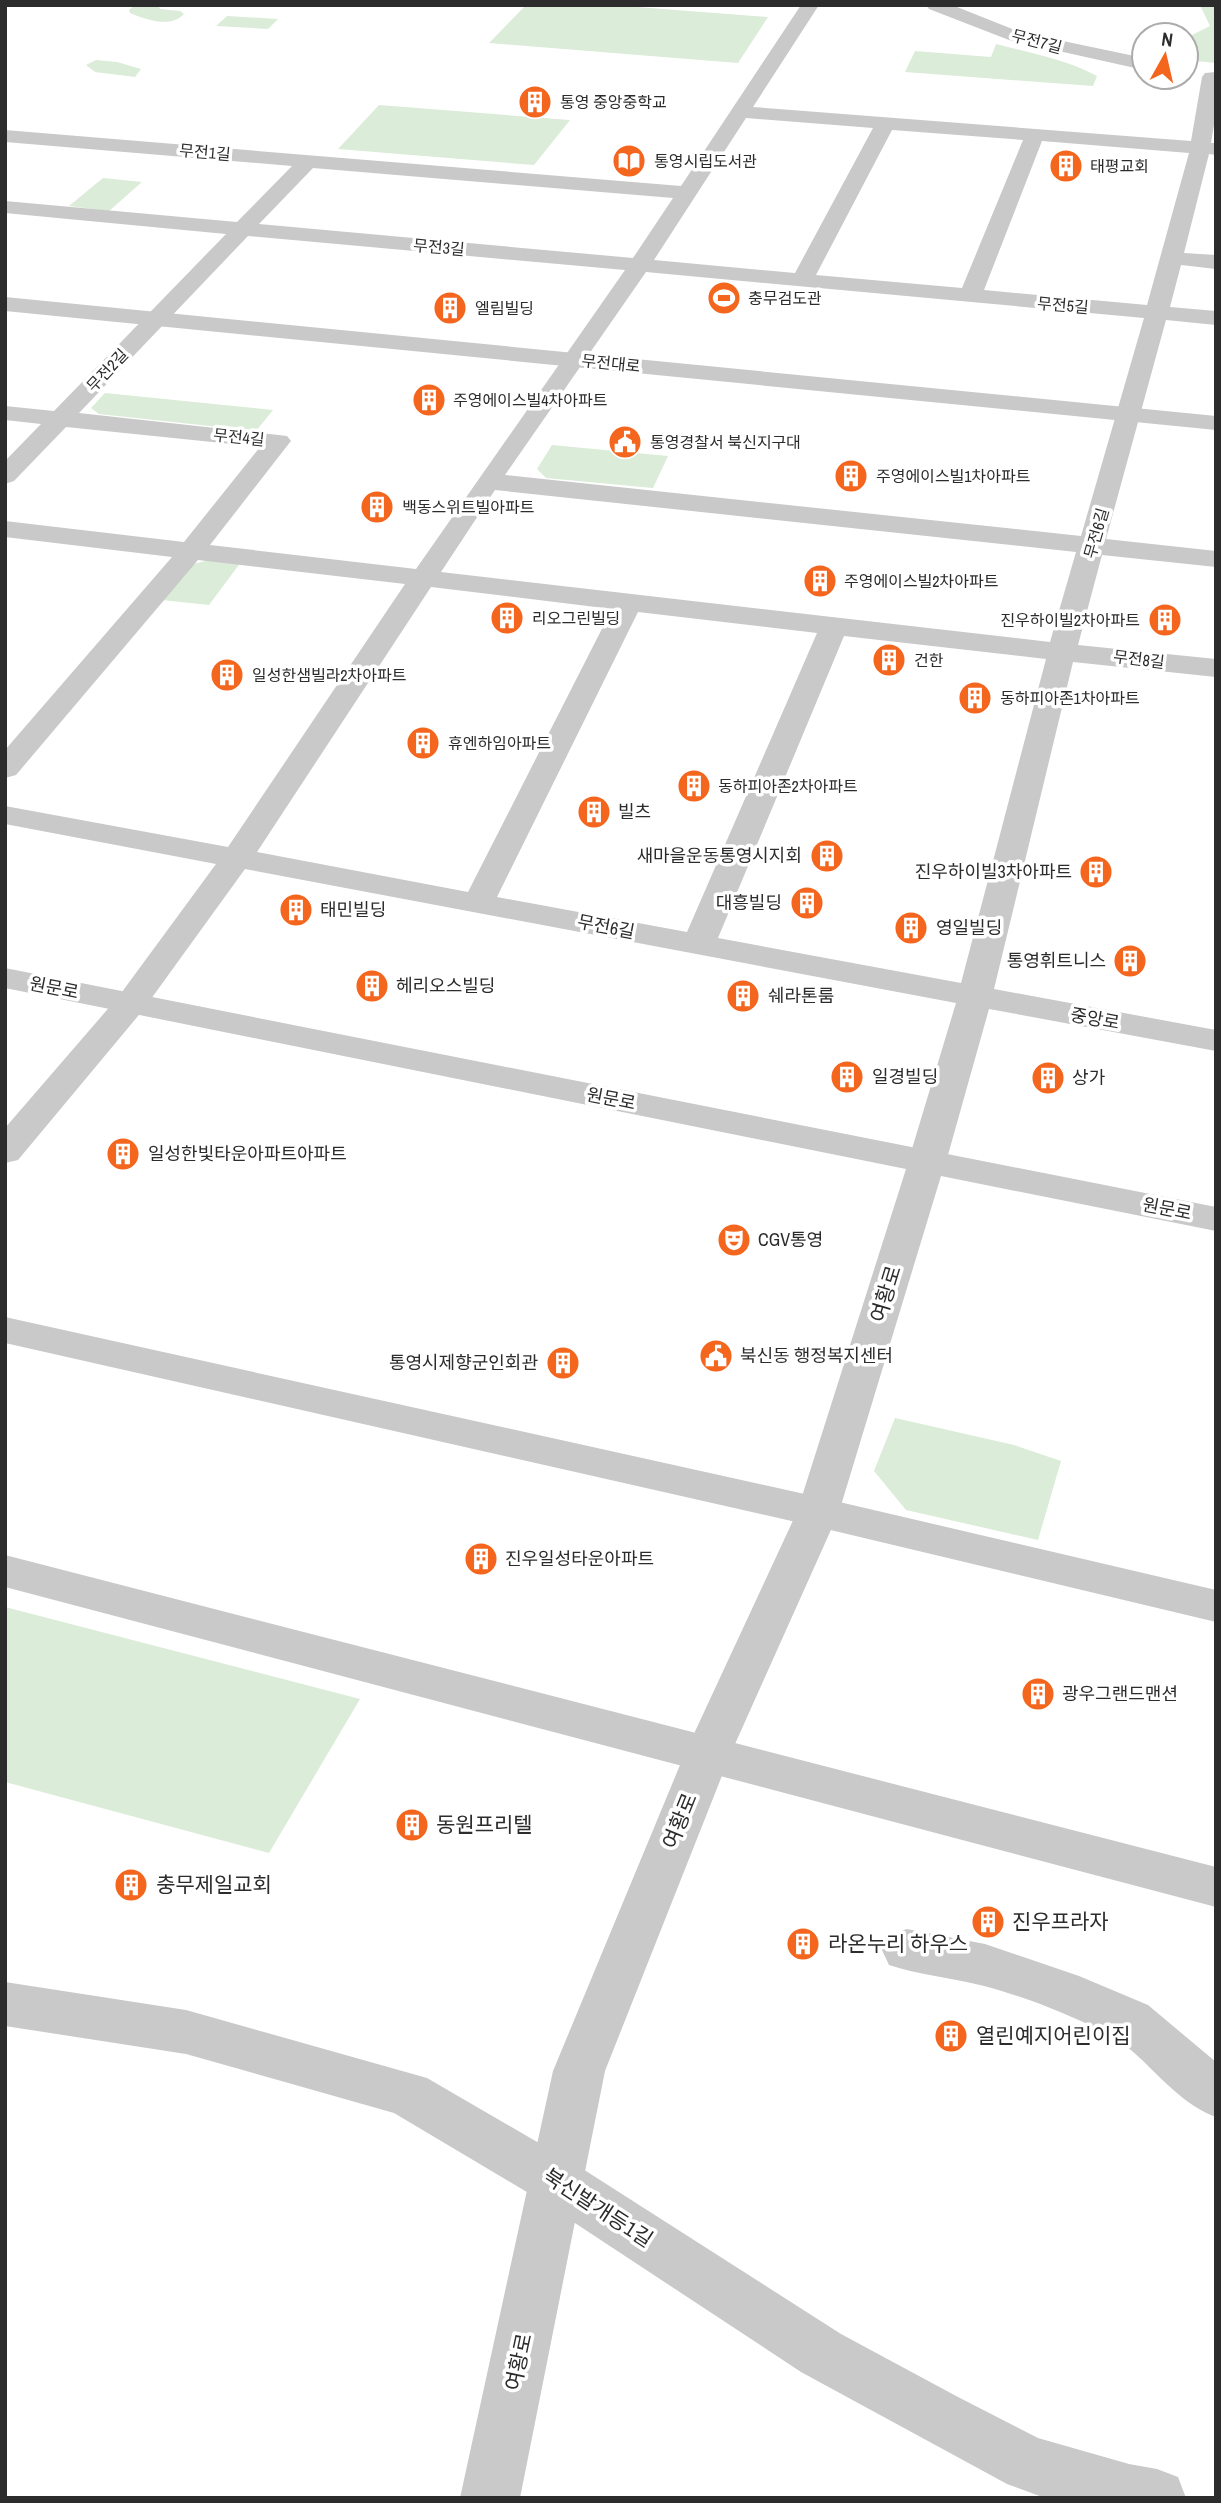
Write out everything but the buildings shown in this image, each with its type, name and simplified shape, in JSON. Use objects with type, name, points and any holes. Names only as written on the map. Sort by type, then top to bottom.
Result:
[{"type":"street","points":[[5,1152],[131,1003],[237,858],[488,481],[639,266],[810,5]]},
{"type":"street","name":"무전7길","points":[[935,5],[1015,36],[1130,61]]},
{"type":"street","points":[[1129,415],[1155,313],[1208,149],[1209,76]]},
{"type":"street","points":[[741,112],[1208,149]]},
{"type":"street","points":[[801,282],[886,123]]},
{"type":"street","points":[[970,297],[1035,135]]},
{"type":"street","name":"무전1길","points":[[5,136],[308,161]]},
{"type":"street","points":[[153,319],[308,161],[687,193]]},
{"type":"street","points":[[5,207],[240,229]]},
{"type":"street","name":"무전3길","points":[[240,229],[639,266]]},
{"type":"street","points":[[1172,258],[1216,262]]},
{"type":"street","name":"무전5길","points":[[639,266],[1216,318]]},
{"type":"street","name":"무전대로","points":[[5,304],[1216,423]]},
{"type":"street","name":"무전2길","points":[[5,476],[101,379],[153,319]]},
{"type":"street","points":[[5,413],[60,419]]},
{"type":"street","name":"무전6길","points":[[927,1161],[975,997],[1062,650],[1129,415]]},
{"type":"street","name":"무전4길","points":[[5,769],[191,551],[278,440],[60,419]]},
{"type":"street","points":[[488,481],[1216,559]]},
{"type":"street","points":[[5,529],[834,627],[1062,650]]},
{"type":"street","points":[[478,903],[629,602]]},
{"type":"street","points":[[698,945],[834,627]]},
{"type":"street","name":"무전8길","points":[[1062,650],[1216,668]]},
{"type":"street","points":[[5,815],[237,858]]},
{"type":"street","name":"무전6길","points":[[237,858],[975,997]]},
{"type":"street","name":"원문로","points":[[5,978],[1216,1219]]},
{"type":"street","name":"중앙로","points":[[975,997],[1216,1041]]},
{"type":"street","name":"여황로","points":[[490,2498],[579,2071],[708,1753],[818,1512],[927,1161]]},
{"type":"street","points":[[5,1330],[818,1512],[1216,1606]]},
{"type":"street","points":[[5,1571],[1216,1886]]},
{"type":"street","points":[[907,1950],[985,1965],[1061,1991],[1130,2021],[1216,2094]]},
{"type":"street","name":"북신발개등1길","points":[[5,2004],[186,2032],[408,2094],[556,2181],[821,2353],[938,2417],[1028,2464],[1129,2493],[1157,2498]]},
{"type":"green space","points":[[135,5],[158,5],[160,9],[180,11],[184,14],[172,21],[157,21],[130,13],[129,10]]},
{"type":"green space","points":[[526,5],[611,5],[768,17],[738,63],[489,43]]},
{"type":"green space","points":[[1200,5],[1216,5],[1216,63],[1200,61],[1200,31],[1210,26]]},
{"type":"green space","points":[[227,16],[278,19],[268,29],[216,26]]},
{"type":"green space","points":[[996,44],[1060,61],[1097,76],[1093,86],[905,72],[915,51],[991,57]]},
{"type":"green space","points":[[96,60],[117,62],[141,69],[135,77],[95,72],[86,65]]},
{"type":"green space","points":[[379,105],[570,120],[534,165],[338,149]]},
{"type":"green space","points":[[103,178],[142,182],[109,211],[69,206]]},
{"type":"green space","points":[[105,393],[273,410],[256,431],[99,414],[91,408]]},
{"type":"green space","points":[[552,445],[668,456],[653,488],[546,478],[537,469]]},
{"type":"green space","points":[[213,559],[241,562],[209,605],[162,600],[190,565]]},
{"type":"green space","points":[[895,1418],[1014,1445],[1061,1461],[1038,1540],[906,1510],[874,1471]]},
{"type":"green space","points":[[5,1607],[360,1699],[269,1853],[5,1782]]},
{"type":"place","name":"통영 중앙중학교","points":[[535,102]]},
{"type":"place","name":"통영시립도서관","points":[[629,161]]},
{"type":"place","name":"태평교회","points":[[1066,166]]},
{"type":"place","name":"충무검도관","points":[[724,298]]},
{"type":"place","name":"엘림빌딩","points":[[450,308]]},
{"type":"place","name":"주영에이스빌4차아파트","points":[[429,400]]},
{"type":"place","name":"통영경찰서 북신지구대","points":[[625,442]]},
{"type":"place","name":"주영에이스빌1차아파트","points":[[851,476]]},
{"type":"place","name":"백동스위트빌아파트","points":[[377,507]]},
{"type":"place","name":"주영에이스빌2차아파트","points":[[820,581]]},
{"type":"place","name":"리오그린빌딩","points":[[507,618]]},
{"type":"place","name":"진우하이빌2차아파트","points":[[1165,620]]},
{"type":"place","name":"건한","points":[[889,660]]},
{"type":"place","name":"일성한샘빌라2차아파트","points":[[227,675]]},
{"type":"place","name":"동하피아존1차아파트","points":[[975,698]]},
{"type":"place","name":"휴엔하임아파트","points":[[423,743]]},
{"type":"place","name":"동하피아존2차아파트","points":[[694,786]]},
{"type":"place","name":"빌츠","points":[[594,812]]},
{"type":"place","name":"새마을운동통영시지회","points":[[827,856]]},
{"type":"place","name":"진우하이빌3차아파트","points":[[1096,872]]},
{"type":"place","name":"대흥빌딩","points":[[807,903]]},
{"type":"place","name":"태민빌딩","points":[[296,910]]},
{"type":"place","name":"영일빌딩","points":[[911,928]]},
{"type":"place","name":"통영휘트니스","points":[[1130,961]]},
{"type":"place","name":"헤리오스빌딩","points":[[372,986]]},
{"type":"place","name":"쉐라톤룸","points":[[743,996]]},
{"type":"place","name":"일경빌딩","points":[[847,1077]]},
{"type":"place","name":"상가","points":[[1048,1078]]},
{"type":"place","name":"일성한빛타운아파트아파트","points":[[123,1154]]},
{"type":"place","name":"CGV통영","points":[[734,1240]]},
{"type":"place","name":"북신동 행정복지센터","points":[[716,1356]]},
{"type":"place","name":"통영시제향군인회관","points":[[563,1363]]},
{"type":"place","name":"진우일성타운아파트","points":[[481,1559]]},
{"type":"place","name":"광우그랜드맨션","points":[[1038,1694]]},
{"type":"place","name":"동원프리텔","points":[[412,1825]]},
{"type":"place","name":"충무제일교회","points":[[131,1885]]},
{"type":"place","name":"진우프라자","points":[[988,1922]]},
{"type":"place","name":"라온누리 하우스","points":[[803,1944]]},
{"type":"place","name":"열린예지어린이집","points":[[951,2036]]}]
